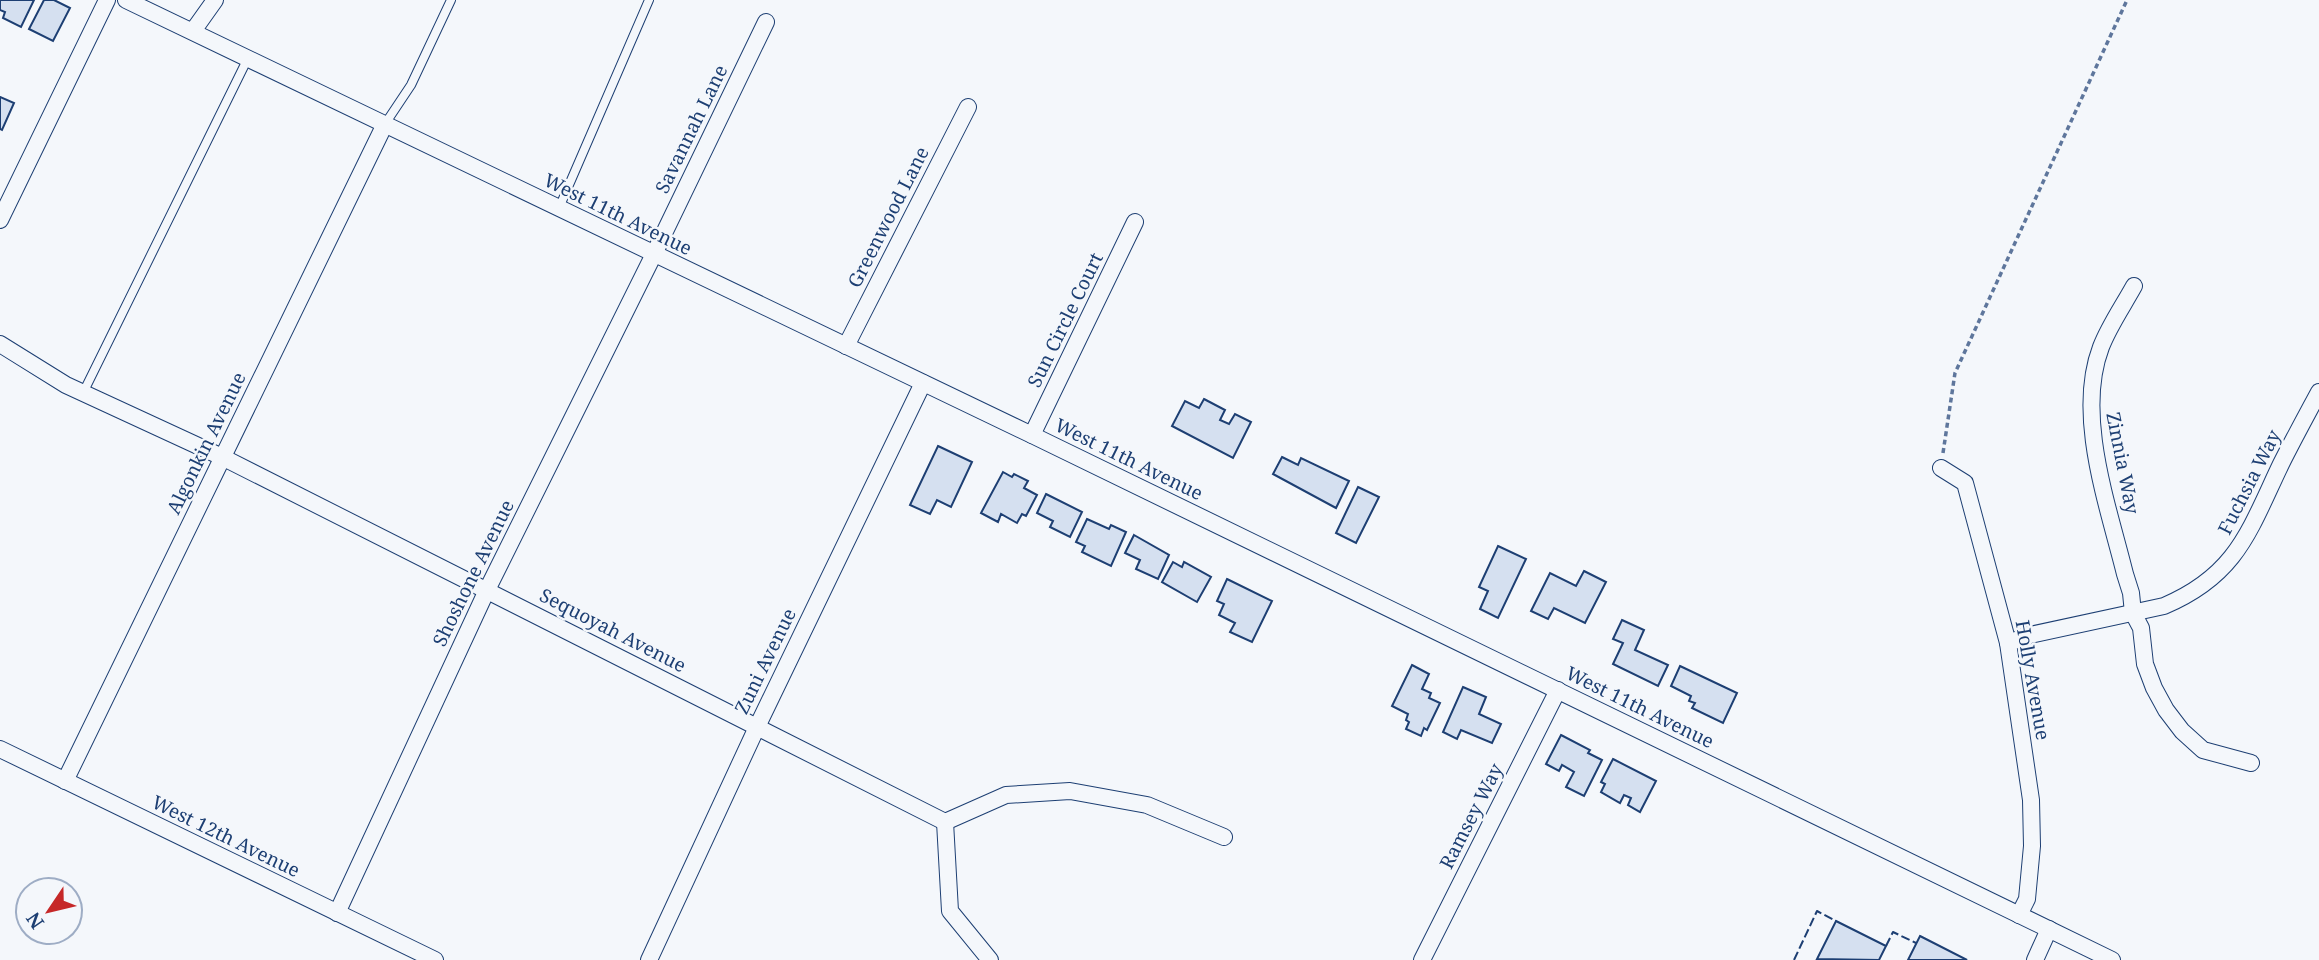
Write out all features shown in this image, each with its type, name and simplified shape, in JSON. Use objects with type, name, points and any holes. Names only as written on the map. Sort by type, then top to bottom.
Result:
[{"type":"street","points":[[0,220],[107,0]]},
{"type":"street","name":"West 11th Avenue","points":[[126,0],[1032,435],[2112,960]]},
{"type":"street","points":[[193,31],[215,0]]},
{"type":"street","name":"Savannah Lane","points":[[654,254],[766,22]]},
{"type":"street","name":"Greenwood Lane","points":[[846,346],[968,107]]},
{"type":"street","name":"Algonkin Avenue","points":[[65,782],[385,124]]},
{"type":"street","name":"Sun Circle Court","points":[[1032,435],[1136,222]]},
{"type":"street","name":"Shoshone Avenue","points":[[337,913],[487,590],[654,254]]},
{"type":"street","name":"Zinnia Way","points":[[2134,286],[2101,348],[2090,394],[2094,443],[2131,593],[2133,612],[2141,628],[2145,664],[2166,710],[2182,731],[2203,750],[2251,763]]},
{"type":"street","name":"Sequoyah Avenue","points":[[0,344],[66,385],[222,457],[945,822]]},
{"type":"street","name":"Zuni Avenue","points":[[649,960],[922,383]]},
{"type":"street","name":"Fuchsia Way","points":[[2008,643],[2030,635],[2164,606],[2181,599],[2214,577],[2243,544],[2319,392]]},
{"type":"street","name":"Holly Avenue","points":[[1941,468],[1965,483],[2008,643],[2031,800],[2032,846],[2028,899],[2020,915]]},
{"type":"street","name":"Ramsey Way","points":[[1422,960],[1558,690]]},
{"type":"street","name":"West 12th Avenue","points":[[0,750],[435,960]]},
{"type":"street","points":[[990,960],[950,911],[945,822],[1006,795],[1070,791],[1147,805],[1224,838]]},
{"type":"street","points":[[2035,960],[2049,929]]},
{"type":"lane","points":[[385,124],[411,85],[451,0]]},
{"type":"lane","points":[[559,208],[649,0]]},
{"type":"lane","points":[[83,393],[248,58]]},
{"type":"path","points":[[1941,468],[1955,373],[2127,0]]},
{"type":"building","points":[[0,0],[34,0],[21,27],[3,18],[5,12],[0,10]]},
{"type":"building","points":[[44,0],[54,0],[70,8],[53,41],[29,29]]},
{"type":"building","points":[[0,97],[14,103],[2,130],[0,129]]},
{"type":"building","points":[[1204,399],[1225,410],[1220,420],[1229,424],[1235,414],[1251,422],[1233,458],[1172,426],[1185,401],[1199,408]]},
{"type":"building","points":[[938,446],[972,462],[951,507],[937,500],[930,514],[910,505]]},
{"type":"building","points":[[1282,457],[1298,465],[1301,458],[1349,481],[1336,508],[1273,474]]},
{"type":"building","points":[[1003,472],[1028,481],[1024,488],[1037,495],[1026,516],[1022,514],[1017,523],[1001,514],[998,522],[981,513]]},
{"type":"building","points":[[1358,487],[1379,497],[1356,543],[1336,533]]},
{"type":"building","points":[[1046,494],[1082,512],[1070,537],[1050,527],[1053,521],[1037,513]]},
{"type":"building","points":[[1087,519],[1109,529],[1111,525],[1126,532],[1111,566],[1082,552],[1085,546],[1076,542]]},
{"type":"building","points":[[1134,535],[1169,555],[1158,579],[1136,569],[1140,560],[1125,553]]},
{"type":"building","points":[[1498,546],[1526,559],[1498,618],[1480,609],[1488,591],[1479,587]]},
{"type":"building","points":[[1173,562],[1182,567],[1184,562],[1211,577],[1197,602],[1162,582]]},
{"type":"building","points":[[1584,571],[1606,582],[1585,623],[1554,608],[1548,619],[1531,611],[1550,573],[1576,586]]},
{"type":"building","points":[[1227,579],[1272,601],[1252,642],[1230,632],[1235,623],[1219,615],[1224,604],[1217,601]]},
{"type":"building","points":[[1622,620],[1644,630],[1635,650],[1668,665],[1658,686],[1613,664],[1623,643],[1613,639]]},
{"type":"building","points":[[1412,665],[1429,674],[1422,689],[1431,693],[1429,698],[1440,703],[1427,730],[1424,728],[1421,736],[1406,729],[1408,714],[1392,706]]},
{"type":"building","points":[[1680,666],[1737,693],[1723,723],[1692,708],[1695,703],[1689,701],[1691,696],[1671,686]]},
{"type":"building","points":[[1463,687],[1486,697],[1479,714],[1501,724],[1492,743],[1461,730],[1457,739],[1443,732]]},
{"type":"building","points":[[1561,735],[1590,750],[1588,753],[1602,760],[1584,796],[1566,787],[1574,772],[1562,765],[1559,771],[1546,764]]},
{"type":"building","points":[[1613,759],[1656,781],[1640,812],[1628,805],[1631,798],[1624,795],[1620,803],[1601,792],[1605,784],[1601,782]]},
{"type":"building","points":[[1836,921],[1886,946],[1879,960],[1817,959]]},
{"type":"building","points":[[1920,936],[1967,960],[1908,960]]},
{"type":"fence","points":[[1794,960],[1817,911],[1836,921]]},
{"type":"fence","points":[[1886,946],[1893,932],[1916,943]]}]
